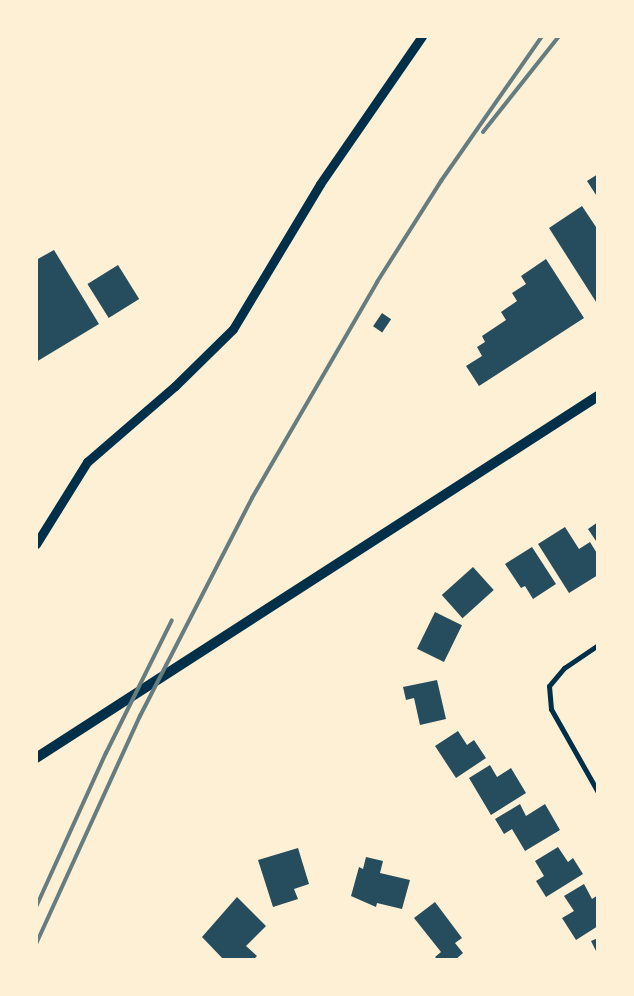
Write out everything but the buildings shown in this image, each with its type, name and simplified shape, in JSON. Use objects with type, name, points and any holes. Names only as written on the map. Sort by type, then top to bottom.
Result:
[{"type":"main road","points":[[36,758],[598,396]]},
{"type":"street","points":[[36,544],[88,462],[175,386],[233,329],[320,184],[422,36]]},
{"type":"street","points":[[598,645],[564,668],[549,686],[551,709],[598,792]]},
{"type":"railway","points":[[36,944],[140,716],[252,498],[377,282],[441,181],[542,36]]},
{"type":"railway","points":[[483,132],[559,36]]},
{"type":"railway","points":[[36,907],[106,753],[172,620]]}]
